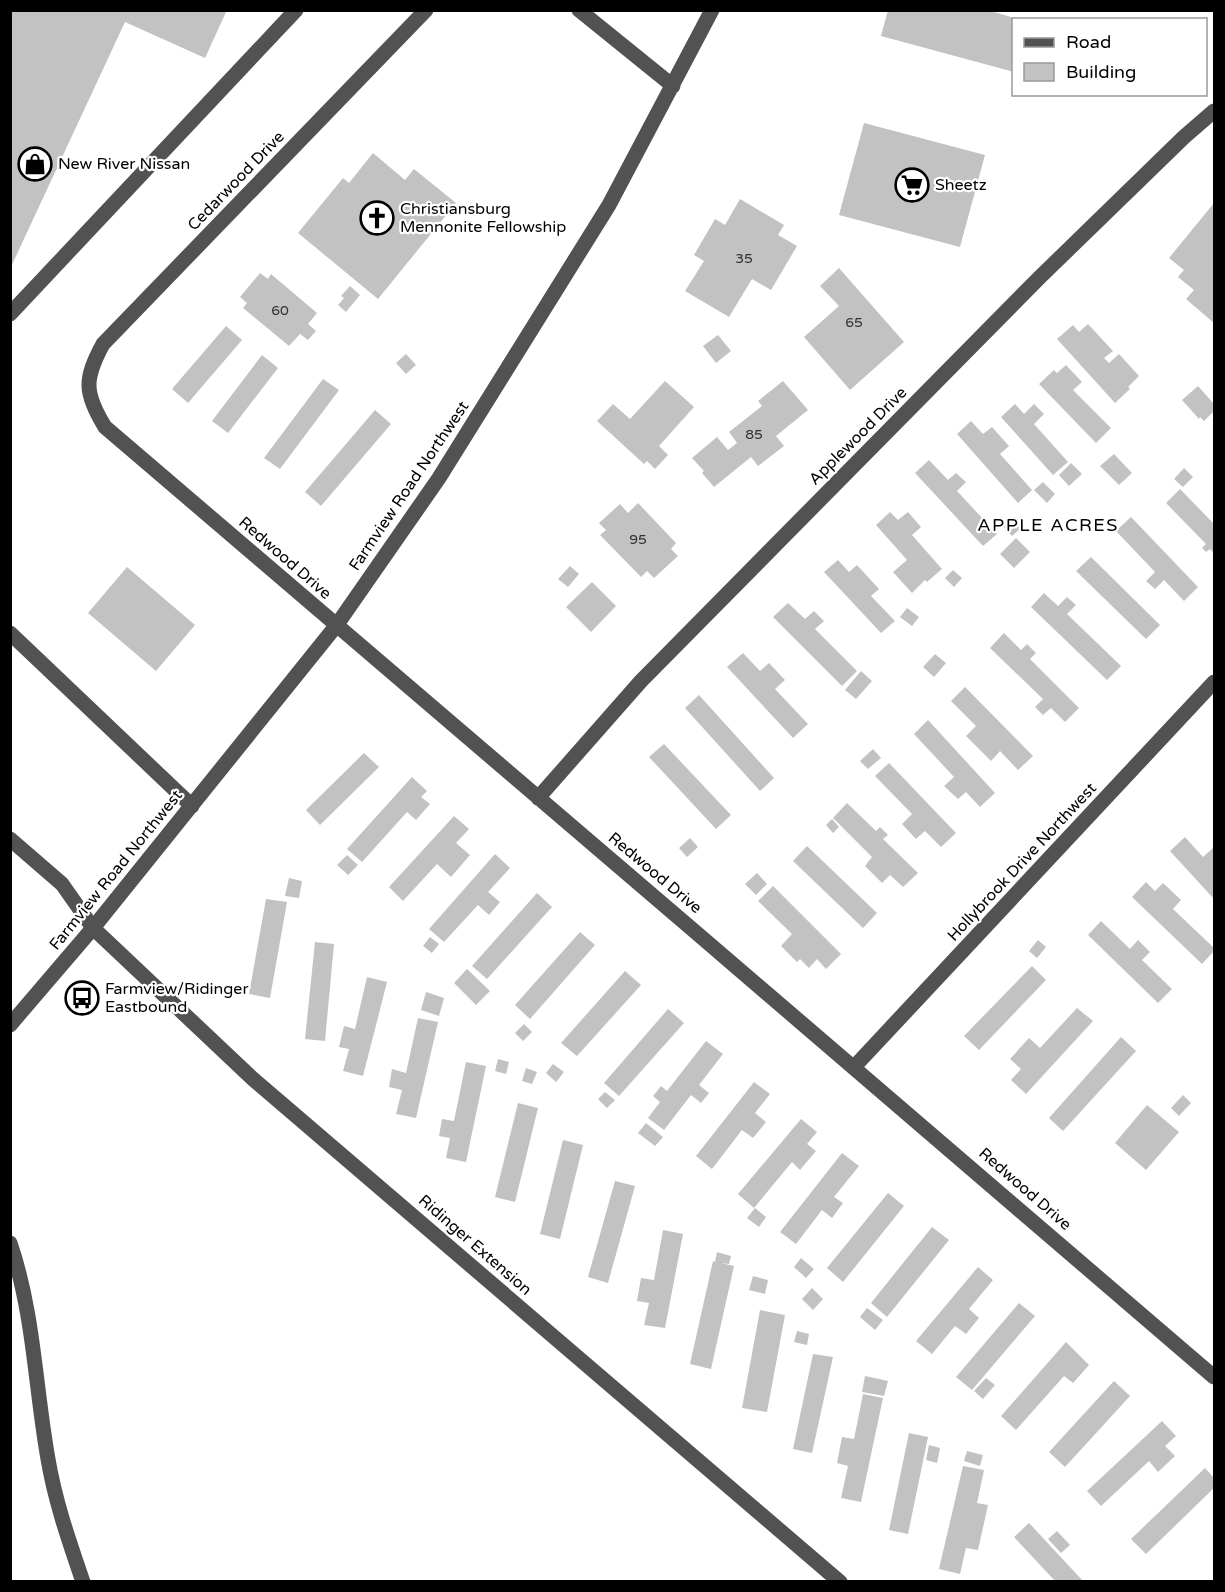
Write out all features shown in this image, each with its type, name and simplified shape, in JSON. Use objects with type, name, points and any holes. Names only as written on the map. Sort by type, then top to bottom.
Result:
[{"type":"street","points":[[10,314],[296,10]]},
{"type":"street","name":"Cedarwood Drive","points":[[88,387],[92,364],[104,344],[426,10]]},
{"type":"street","points":[[579,10],[673,86]]},
{"type":"street","name":"Farmview Road Northwest","points":[[10,1025],[93,928],[336,626],[439,478],[609,205],[712,10]]},
{"type":"street","name":"Applewood Drive","points":[[538,798],[641,681],[1039,278],[1184,136],[1215,111]]},
{"type":"street","name":"Redwood Drive","points":[[88,387],[94,408],[105,427],[855,1066],[1215,1377]]},
{"type":"street","points":[[10,633],[192,806]]},
{"type":"street","name":"Hollybrook Drive Northwest","points":[[855,1066],[1215,682]]},
{"type":"street","name":"Ridinger Extension","points":[[10,839],[62,884],[93,928],[253,1079],[840,1581]]},
{"type":"street","points":[[10,1243],[27,1303],[48,1460],[62,1520],[83,1581]]},
{"type":"building","name":"New River Nissan","points":[[10,10],[227,10],[205,58],[125,22],[10,269]]},
{"type":"building","points":[[888,10],[987,10],[1015,18],[1012,18],[1012,71],[881,36]]},
{"type":"building","name":"Sheetz","points":[[864,123],[985,155],[960,247],[839,215]]},
{"type":"building","name":"Christiansburg Mennonite Fellowship","points":[[373,153],[405,180],[414,169],[456,203],[378,299],[298,233],[343,178],[349,183]]},
{"type":"building","points":[[740,199],[784,225],[778,235],[797,246],[771,290],[752,279],[729,317],[685,291],[704,261],[694,255],[715,219],[725,225]]},
{"type":"building","points":[[1214,203],[1214,323],[1186,299],[1194,290],[1178,277],[1184,270],[1169,258]]},
{"type":"building","points":[[839,268],[904,342],[850,390],[804,337],[839,306],[820,286]]},
{"type":"building","points":[[260,273],[268,279],[271,274],[317,313],[308,324],[316,331],[308,340],[300,334],[289,346],[243,308],[247,303],[240,297]]},
{"type":"building","points":[[350,286],[360,295],[346,312],[338,305],[344,298],[341,296]]},
{"type":"building","points":[[1088,324],[1113,351],[1104,358],[1109,363],[1119,354],[1139,376],[1128,387],[1130,389],[1115,403],[1057,339],[1073,325],[1079,332]]},
{"type":"building","points":[[226,326],[242,340],[188,403],[172,389]]},
{"type":"building","points":[[718,335],[731,351],[716,363],[703,346]]},
{"type":"building","points":[[406,354],[416,365],[406,374],[396,363]]},
{"type":"building","points":[[262,355],[278,368],[228,433],[212,421]]},
{"type":"building","points":[[1066,365],[1082,382],[1073,390],[1111,428],[1096,443],[1039,384],[1054,370],[1057,373]]},
{"type":"building","points":[[323,379],[339,390],[280,469],[264,458]]},
{"type":"building","points":[[665,381],[694,407],[659,446],[668,455],[655,469],[647,461],[644,464],[597,421],[613,404],[630,419]]},
{"type":"building","points":[[783,381],[808,410],[776,436],[784,446],[758,466],[751,457],[714,487],[692,458],[717,437],[728,450],[737,443],[729,432],[762,406],[758,401]]},
{"type":"building","points":[[1198,386],[1214,404],[1214,411],[1204,421],[1200,417],[1199,419],[1182,400]]},
{"type":"building","points":[[1015,404],[1024,414],[1034,404],[1044,414],[1034,424],[1068,462],[1053,475],[1001,417]]},
{"type":"building","points":[[375,410],[391,424],[321,506],[305,492]]},
{"type":"building","points":[[971,421],[983,434],[992,427],[1009,446],[1000,454],[1032,490],[1018,503],[957,434]]},
{"type":"building","points":[[1114,454],[1132,473],[1119,485],[1100,466]]},
{"type":"building","points":[[929,460],[948,480],[956,473],[966,482],[957,491],[997,534],[983,546],[915,473]]},
{"type":"building","points":[[1071,463],[1082,474],[1069,486],[1059,475]]},
{"type":"building","points":[[1184,468],[1193,477],[1183,487],[1174,479]]},
{"type":"building","points":[[1043,482],[1055,494],[1047,503],[1034,490]]},
{"type":"building","points":[[1180,489],[1214,524],[1214,553],[1210,549],[1206,552],[1202,548],[1206,544],[1166,503]]},
{"type":"building","points":[[638,503],[676,543],[671,549],[678,556],[654,578],[647,571],[641,577],[600,535],[606,530],[599,523],[620,504],[628,513]]},
{"type":"building","points":[[890,512],[898,520],[908,512],[921,527],[912,535],[942,569],[927,582],[925,580],[912,593],[893,572],[907,560],[876,525]]},
{"type":"building","points":[[1011,517],[1021,528],[1012,536],[1002,525]]},
{"type":"building","points":[[1131,517],[1198,587],[1184,601],[1164,580],[1155,589],[1146,581],[1155,572],[1116,531]]},
{"type":"building","points":[[1016,538],[1030,552],[1014,568],[1000,554]]},
{"type":"building","points":[[1091,557],[1160,625],[1146,639],[1076,571]]},
{"type":"building","points":[[838,560],[849,572],[857,565],[879,589],[871,596],[895,621],[881,633],[824,572]]},
{"type":"building","points":[[570,566],[579,574],[568,587],[558,579]]},
{"type":"building","points":[[127,567],[195,625],[156,671],[88,613]]},
{"type":"building","points":[[953,570],[962,578],[954,587],[945,578]]},
{"type":"building","points":[[592,582],[616,606],[591,632],[566,607]]},
{"type":"building","points":[[1044,593],[1058,606],[1067,597],[1076,605],[1067,614],[1121,666],[1107,680],[1031,607]]},
{"type":"building","points":[[788,603],[805,619],[814,611],[824,621],[815,629],[857,671],[842,686],[773,617]]},
{"type":"building","points":[[907,608],[919,617],[912,626],[900,617]]},
{"type":"building","points":[[1004,633],[1021,650],[1027,644],[1036,653],[1030,659],[1079,708],[1065,722],[1051,708],[1043,715],[1035,707],[1043,699],[990,648]]},
{"type":"building","points":[[743,653],[760,671],[769,663],[785,680],[775,689],[808,724],[793,738],[727,667]]},
{"type":"building","points":[[935,654],[946,663],[934,677],[923,667]]},
{"type":"building","points":[[861,671],[872,681],[856,699],[845,690]]},
{"type":"building","points":[[965,687],[1033,756],[1018,770],[1000,751],[991,761],[966,736],[976,726],[951,701]]},
{"type":"building","points":[[699,695],[774,778],[760,791],[685,708]]},
{"type":"building","points":[[928,720],[995,793],[980,807],[966,792],[958,799],[944,786],[954,777],[914,734]]},
{"type":"building","points":[[664,744],[731,815],[716,829],[649,757]]},
{"type":"building","points":[[873,749],[881,758],[868,769],[860,761]]},
{"type":"building","points":[[364,753],[379,767],[320,825],[306,810]]},
{"type":"building","points":[[889,763],[956,833],[941,847],[925,831],[916,839],[902,824],[912,814],[875,776]]},
{"type":"building","points":[[412,777],[427,791],[421,797],[430,804],[416,820],[407,812],[362,862],[347,849]]},
{"type":"building","points":[[847,803],[876,831],[880,827],[888,835],[883,839],[918,873],[903,887],[890,875],[882,883],[865,866],[872,857],[833,818]]},
{"type":"building","points":[[454,816],[469,829],[456,843],[470,855],[451,877],[437,864],[403,901],[389,887]]},
{"type":"building","points":[[832,819],[839,827],[833,833],[826,825]]},
{"type":"building","points":[[1185,837],[1203,857],[1213,848],[1214,850],[1214,899],[1170,851]]},
{"type":"building","points":[[690,838],[698,847],[687,857],[679,848]]},
{"type":"building","points":[[807,846],[877,913],[863,928],[793,861]]},
{"type":"building","points":[[495,854],[510,868],[488,892],[500,902],[489,915],[478,905],[444,942],[429,929]]},
{"type":"building","points":[[347,855],[358,865],[348,875],[337,865]]},
{"type":"building","points":[[757,873],[767,884],[756,895],[745,884]]},
{"type":"building","points":[[289,878],[302,881],[299,898],[285,896]]},
{"type":"building","points":[[1146,882],[1155,891],[1163,883],[1181,900],[1173,909],[1214,948],[1202,964],[1132,897]]},
{"type":"building","points":[[773,886],[841,954],[826,969],[817,959],[809,968],[800,959],[797,962],[781,946],[792,934],[758,901]]},
{"type":"building","points":[[537,893],[552,907],[487,979],[472,966]]},
{"type":"building","points":[[266,899],[287,902],[270,998],[249,994]]},
{"type":"building","points":[[1101,921],[1130,949],[1138,940],[1150,952],[1142,960],[1172,989],[1158,1003],[1088,935]]},
{"type":"building","points":[[580,932],[595,945],[530,1019],[515,1005]]},
{"type":"building","points":[[430,937],[439,944],[432,953],[423,946]]},
{"type":"building","points":[[1038,940],[1046,947],[1037,958],[1029,951]]},
{"type":"building","points":[[315,942],[334,944],[325,1041],[305,1039]]},
{"type":"building","points":[[1032,966],[1046,980],[979,1050],[964,1036]]},
{"type":"building","points":[[467,969],[490,991],[476,1005],[454,983]]},
{"type":"building","points":[[625,971],[641,985],[577,1056],[561,1043]]},
{"type":"building","points":[[367,977],[387,982],[363,1076],[343,1071],[349,1049],[339,1047],[344,1026],[355,1029]]},
{"type":"building","points":[[426,992],[444,998],[439,1016],[421,1010]]},
{"type":"building","points":[[1077,1008],[1093,1021],[1026,1094],[1011,1080],[1021,1069],[1010,1059],[1029,1038],[1040,1048]]},
{"type":"building","points":[[668,1009],[684,1023],[619,1096],[604,1083]]},
{"type":"building","points":[[418,1018],[438,1022],[416,1118],[396,1114],[402,1090],[389,1087],[392,1069],[406,1073]]},
{"type":"building","points":[[524,1024],[532,1032],[523,1041],[515,1033]]},
{"type":"building","points":[[1121,1037],[1136,1051],[1063,1131],[1049,1118]]},
{"type":"building","points":[[706,1041],[723,1054],[699,1085],[709,1093],[701,1103],[691,1095],[664,1130],[648,1118],[660,1102],[653,1096],[661,1086],[667,1091]]},
{"type":"building","points":[[498,1059],[509,1062],[506,1074],[495,1071]]},
{"type":"building","points":[[466,1062],[486,1066],[466,1162],[446,1158],[450,1138],[439,1136],[442,1119],[454,1121]]},
{"type":"building","points":[[553,1064],[564,1072],[556,1082],[546,1073]]},
{"type":"building","points":[[526,1068],[537,1072],[532,1084],[522,1081]]},
{"type":"building","points":[[754,1082],[770,1094],[755,1113],[766,1122],[753,1138],[742,1130],[712,1169],[696,1156]]},
{"type":"building","points":[[605,1092],[615,1100],[607,1108],[598,1099]]},
{"type":"building","points":[[1183,1095],[1191,1103],[1179,1116],[1171,1108]]},
{"type":"building","points":[[518,1103],[538,1108],[515,1202],[495,1197]]},
{"type":"building","points":[[1147,1105],[1179,1132],[1146,1170],[1115,1143]]},
{"type":"building","points":[[801,1119],[817,1132],[807,1144],[816,1151],[800,1170],[792,1162],[754,1208],[738,1194]]},
{"type":"building","points":[[646,1123],[663,1137],[655,1146],[638,1133]]},
{"type":"building","points":[[563,1140],[583,1145],[560,1239],[540,1234]]},
{"type":"building","points":[[842,1153],[859,1166],[834,1197],[843,1203],[832,1218],[822,1210],[796,1244],[780,1232]]},
{"type":"building","points":[[615,1181],[635,1186],[608,1283],[588,1277]]},
{"type":"building","points":[[888,1193],[904,1206],[843,1282],[827,1268]]},
{"type":"building","points":[[755,1208],[766,1217],[759,1227],[747,1218]]},
{"type":"building","points":[[932,1227],[949,1240],[887,1317],[871,1303]]},
{"type":"building","points":[[663,1230],[683,1234],[665,1328],[644,1325],[649,1303],[637,1301],[641,1278],[654,1280]]},
{"type":"building","points":[[717,1252],[731,1256],[729,1264],[721,1263],[734,1266],[711,1369],[690,1364]]},
{"type":"building","points":[[801,1258],[814,1269],[806,1278],[794,1267]]},
{"type":"building","points":[[978,1267],[993,1280],[969,1309],[979,1318],[966,1334],[955,1326],[932,1354],[916,1341]]},
{"type":"building","points":[[753,1276],[768,1280],[765,1294],[749,1290]]},
{"type":"building","points":[[812,1288],[823,1299],[813,1310],[802,1299]]},
{"type":"building","points":[[1019,1303],[1035,1316],[972,1390],[956,1377]]},
{"type":"building","points":[[867,1308],[883,1320],[875,1330],[860,1317]]},
{"type":"building","points":[[760,1310],[785,1315],[767,1412],[742,1408]]},
{"type":"building","points":[[797,1331],[809,1334],[807,1345],[794,1342]]},
{"type":"building","points":[[1066,1342],[1089,1365],[1073,1383],[1064,1376],[1016,1430],[1001,1416]]},
{"type":"building","points":[[813,1354],[833,1357],[812,1453],[793,1449]]},
{"type":"building","points":[[865,1376],[888,1381],[884,1396],[862,1392]]},
{"type":"building","points":[[986,1378],[995,1385],[983,1399],[974,1391]]},
{"type":"building","points":[[1114,1381],[1130,1396],[1065,1467],[1049,1452]]},
{"type":"building","points":[[863,1394],[883,1398],[861,1502],[841,1498],[848,1466],[837,1463],[842,1437],[854,1439]]},
{"type":"building","points":[[1162,1421],[1176,1436],[1165,1446],[1175,1456],[1158,1472],[1149,1461],[1101,1506],[1087,1491]]},
{"type":"building","points":[[909,1433],[928,1437],[908,1534],[889,1530]]},
{"type":"building","points":[[929,1445],[940,1448],[937,1463],[926,1460]]},
{"type":"building","points":[[967,1451],[983,1455],[980,1466],[964,1461]]},
{"type":"building","points":[[963,1466],[984,1470],[977,1503],[988,1505],[978,1550],[966,1548],[960,1574],[939,1569]]},
{"type":"building","points":[[1205,1468],[1214,1478],[1214,1488],[1146,1554],[1131,1539]]},
{"type":"building","points":[[1029,1523],[1084,1582],[1056,1582],[1014,1537]]},
{"type":"building","points":[[1057,1531],[1070,1545],[1061,1553],[1048,1539]]},
{"type":"place","name":"New River Nissan","points":[[35,164]]},
{"type":"place","name":"Sheetz","points":[[912,185]]},
{"type":"place","name":"Christiansburg Mennonite Fellowship","points":[[377,218]]},
{"type":"place","name":"Farmview/Ridinger Eastbound","points":[[82,998]]},
{"type":"district","name":"APPLE ACRES","points":[[1048,525]]}]
